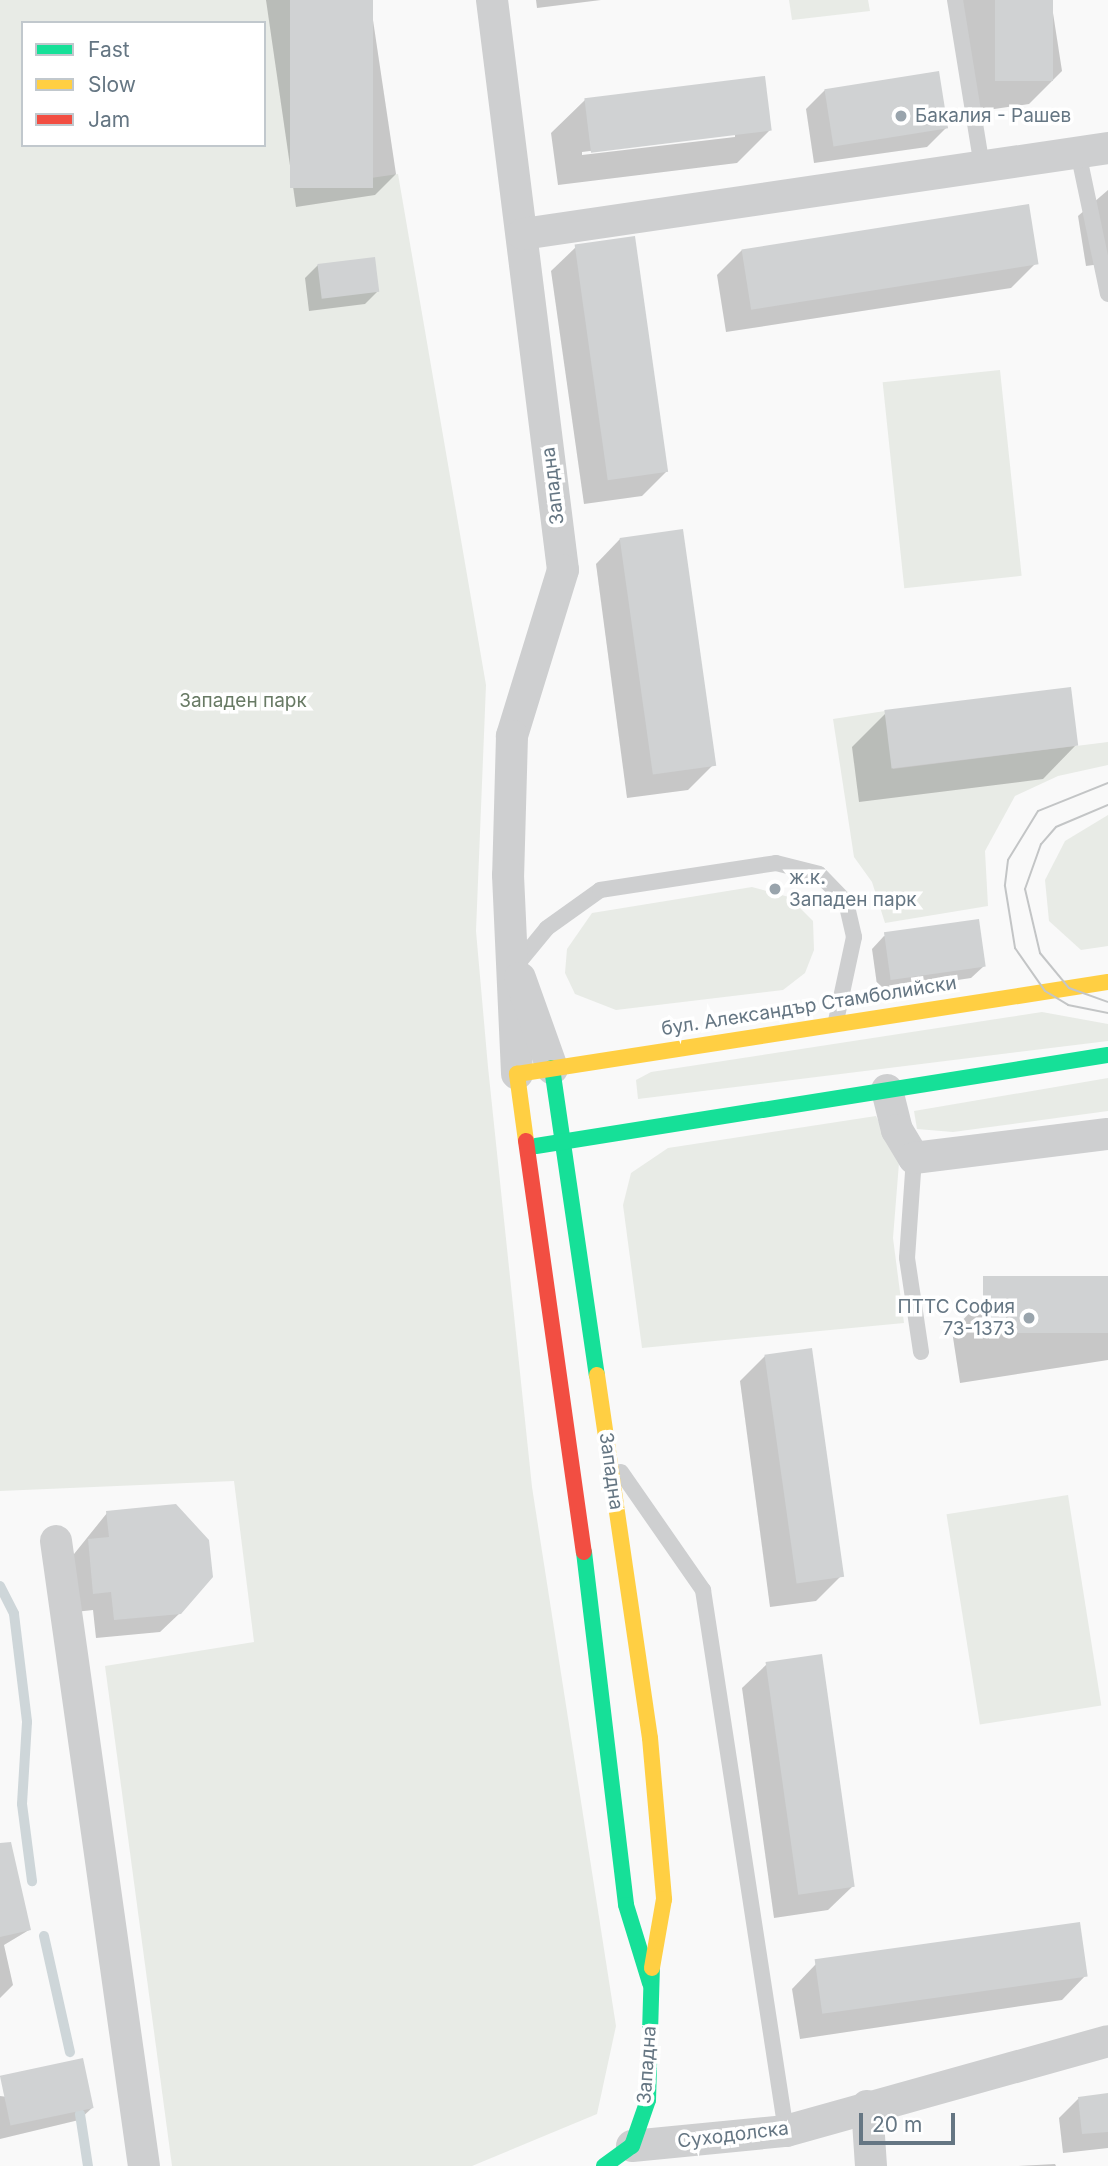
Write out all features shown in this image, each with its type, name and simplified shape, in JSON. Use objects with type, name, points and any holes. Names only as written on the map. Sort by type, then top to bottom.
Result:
[{"type":"street","name":"Западна","points":[[492,0],[563,570],[512,736],[508,876],[515,967],[517,1074],[611,1748],[626,1905],[650,1983]]},
{"type":"street","points":[[523,234],[1093,150]]},
{"type":"street","name":"Западна","points":[[515,967],[552,1068],[650,1738],[664,1899],[650,1983],[648,2100],[632,2146]]},
{"type":"street","name":"бул. Александър Стамболийски","points":[[517,1074],[835,1021],[1108,982]]},
{"type":"street","points":[[527,1147],[1108,1055]]},
{"type":"street","points":[[887,1090],[897,1130],[914,1158],[1108,1134]]},
{"type":"street","points":[[56,1541],[144,2166]]},
{"type":"street","name":"Суходолска","points":[[604,2166],[632,2146],[786,2131],[867,2106],[1108,2041]]},
{"type":"street","points":[[867,2106],[871,2166]]},
{"type":"lane","points":[[956,0],[982,166]]},
{"type":"lane","points":[[1093,150],[1108,294]]},
{"type":"lane","points":[[515,967],[547,928],[600,890],[776,863],[819,874],[846,902],[854,937],[835,1021]]},
{"type":"lane","points":[[914,1158],[907,1258],[921,1352]]},
{"type":"lane","points":[[608,1453],[703,1590],[786,2131]]},
{"type":"green space","name":"Западен парк","points":[[0,0],[290,0],[317,186],[398,174],[486,685],[476,931],[532,1487],[616,2026],[597,2114],[472,2166],[172,2166],[105,1666],[254,1642],[234,1481],[0,1491]]},
{"type":"green space","points":[[789,0],[868,0],[870,11],[792,20]]},
{"type":"green space","points":[[1000,370],[1022,576],[904,588],[883,382]]},
{"type":"green space","points":[[885,711],[893,769],[1108,742],[1108,765],[1058,776],[1015,796],[985,851],[988,906],[885,923],[872,882],[854,857],[833,719]]},
{"type":"green space","points":[[1108,815],[1108,946],[1081,950],[1049,921],[1045,880],[1065,841]]},
{"type":"green space","points":[[752,887],[789,897],[813,921],[814,950],[805,973],[783,990],[616,1010],[575,994],[565,973],[567,949],[592,913]]},
{"type":"green space","points":[[1042,1012],[1108,1024],[1108,1041],[638,1099],[636,1080],[651,1072]]},
{"type":"green space","points":[[1108,1078],[1108,1111],[953,1132],[917,1129],[914,1111]]},
{"type":"green space","points":[[876,1116],[899,1163],[893,1238],[904,1323],[642,1348],[623,1205],[631,1173],[668,1148]]},
{"type":"green space","points":[[1068,1495],[1101,1705],[980,1725],[947,1514]]},
{"type":"building","points":[[290,0],[373,0],[373,188],[290,188]]},
{"type":"building","points":[[995,0],[1053,0],[1053,81],[995,81]]},
{"type":"building","points":[[939,71],[948,128],[834,146],[824,89]]},
{"type":"building","points":[[765,76],[772,131],[591,153],[584,98]]},
{"type":"building","points":[[1029,204],[1039,264],[751,310],[742,250]]},
{"type":"building","points":[[635,236],[668,472],[608,480],[575,244]]},
{"type":"building","points":[[375,257],[379,292],[322,299],[317,264]]},
{"type":"building","points":[[683,529],[716,766],[653,775],[620,538]]},
{"type":"building","points":[[1071,687],[1078,746],[892,768],[884,710]]},
{"type":"building","points":[[979,919],[986,967],[891,980],[884,932]]},
{"type":"building","points":[[983,1276],[1108,1276],[1108,1333],[983,1333]]},
{"type":"building","points":[[812,1348],[844,1577],[797,1583],[764,1355]]},
{"type":"building","points":[[176,1504],[209,1540],[213,1577],[181,1614],[114,1620],[111,1592],[93,1594],[88,1539],[109,1537],[106,1511]]},
{"type":"building","points":[[822,1654],[855,1887],[798,1895],[766,1662]]},
{"type":"building","points":[[11,1842],[31,1930],[0,1937],[0,1843]]},
{"type":"building","points":[[1080,1922],[1088,1976],[822,2014],[815,1959]]},
{"type":"building","points":[[83,2058],[94,2108],[10,2126],[0,2076]]},
{"type":"building","points":[[1108,2093],[1108,2132],[1082,2134],[1078,2097]]},
{"type":"waterway","points":[[0,1586],[14,1614],[27,1722],[22,1804],[32,1881]]},
{"type":"waterway","points":[[44,1936],[70,2052]]},
{"type":"waterway","points":[[80,2114],[88,2166]]},
{"type":"tram line","points":[[1108,783],[1038,811],[1008,860],[1005,886],[1015,948],[1045,991],[1068,1005],[1108,1013]]},
{"type":"tram line","points":[[1108,805],[1056,827],[1041,844],[1025,889],[1040,953],[1069,988],[1108,1002]]},
{"type":"traffic: fast","points":[[536,1146],[1108,1055]]},
{"type":"traffic: fast","points":[[552,1068],[597,1375]]},
{"type":"traffic: fast","points":[[584,1552],[626,1905],[650,1983]]},
{"type":"traffic: fast","points":[[604,2166],[632,2146],[648,2100],[652,1968]]},
{"type":"traffic: slow","points":[[526,1141],[517,1074],[1108,982]]},
{"type":"traffic: slow","points":[[597,1375],[650,1738],[664,1899],[652,1968]]},
{"type":"traffic: jam","points":[[526,1141],[584,1552]]},
{"type":"place","name":"Бакалия - Рашев","points":[[901,116]]},
{"type":"place","name":"ж.к. Западен парк","points":[[775,889]]},
{"type":"place","name":"ПТТС София 73-1373","points":[[1029,1318]]}]
